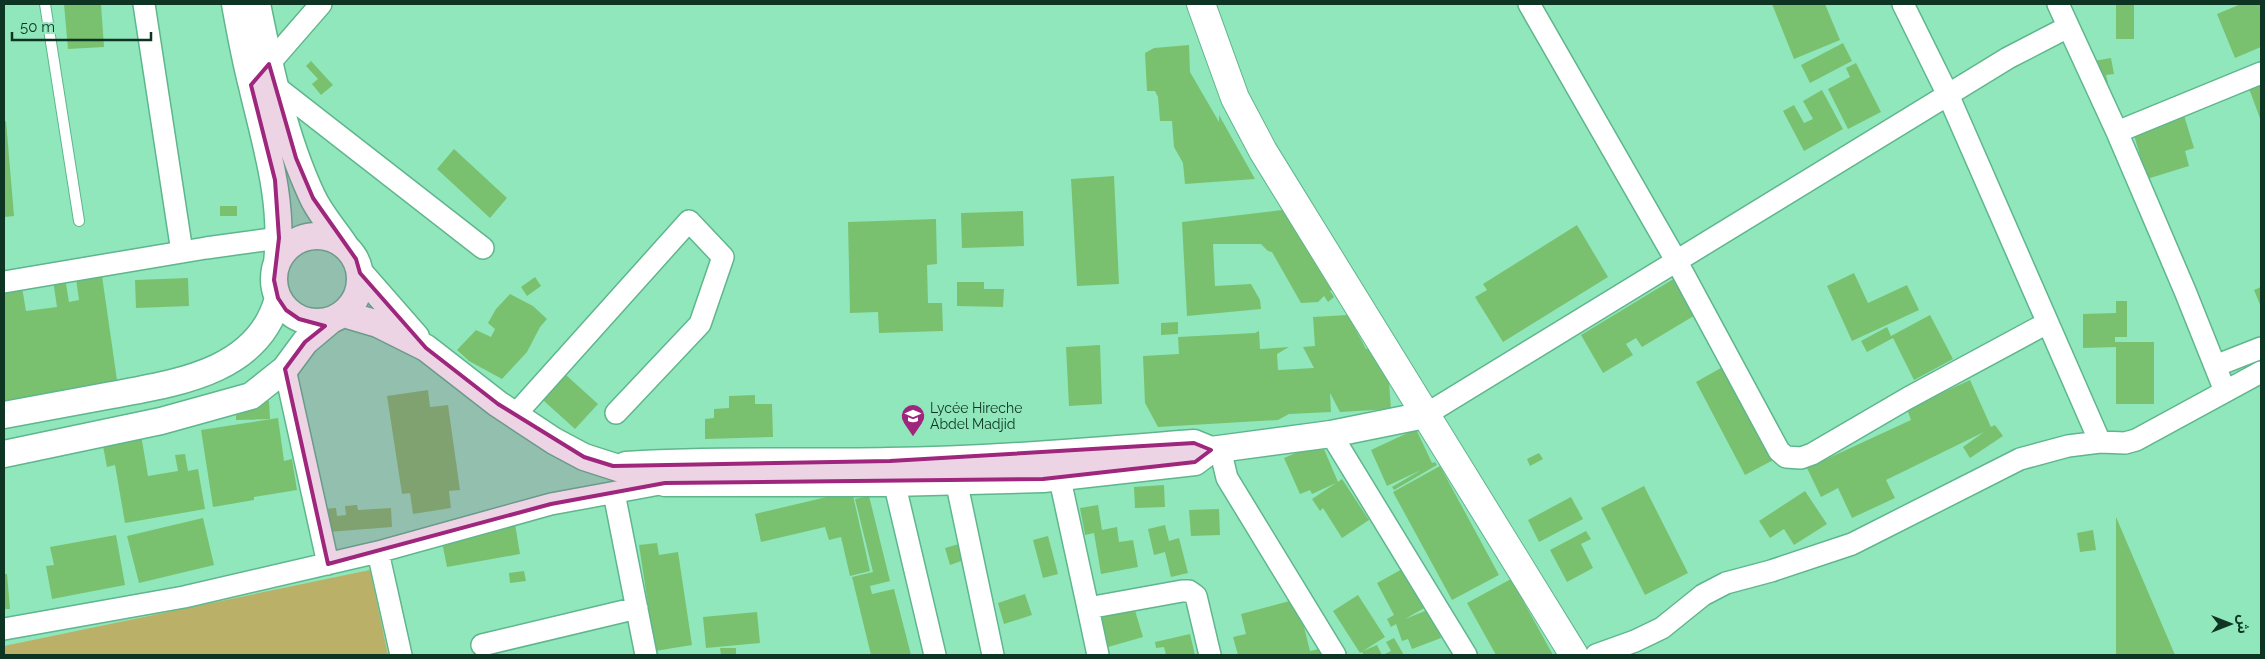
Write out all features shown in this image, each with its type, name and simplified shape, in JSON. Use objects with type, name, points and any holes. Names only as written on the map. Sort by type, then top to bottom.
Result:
[{"type":"main road","points":[[1201,4],[1235,98],[1263,151],[1574,655]]},
{"type":"street","points":[[144,4],[182,252]]},
{"type":"street","points":[[4,454],[161,421],[252,396],[285,369],[305,342],[354,303],[360,288],[360,273],[356,259],[313,198],[235,4]]},
{"type":"street","points":[[257,4],[275,180],[278,250],[274,280],[278,298],[286,310],[299,319],[315,323],[337,318],[378,324],[426,348],[515,415],[554,441],[584,457],[665,483]]},
{"type":"street","points":[[265,78],[321,4]]},
{"type":"street","points":[[1529,4],[1677,262],[1779,451],[1786,457],[1794,459],[1812,454],[1908,398],[2047,323]]},
{"type":"street","points":[[1903,4],[1949,97],[2100,442]]},
{"type":"street","points":[[2058,4],[2117,132],[2225,392]]},
{"type":"street","points":[[4,629],[184,597],[378,552],[551,504],[665,483],[1057,465],[1195,462],[1215,449],[1331,434],[1425,415],[1949,97],[2008,58],[2068,27]]},
{"type":"street","points":[[2117,132],[2261,73]]},
{"type":"street","points":[[265,78],[483,248]]},
{"type":"street","points":[[515,415],[689,221],[723,257],[700,324],[616,413]]},
{"type":"street","points":[[4,282],[182,252],[286,249],[299,239],[315,236],[332,238],[346,247]]},
{"type":"street","points":[[360,273],[426,348]]},
{"type":"street","points":[[4,415],[181,382],[218,367],[248,348],[261,334],[273,315],[278,298]]},
{"type":"street","points":[[2215,366],[2261,348]]},
{"type":"street","points":[[285,369],[328,564]]},
{"type":"street","points":[[1596,655],[1635,641],[1662,628],[1703,594],[1726,583],[1771,571],[1852,544],[2020,459],[2068,446],[2100,442],[2125,443],[2136,440],[2261,372]]},
{"type":"street","points":[[1331,434],[1466,655]]},
{"type":"street","points":[[1215,449],[1227,478],[1335,655]]},
{"type":"street","points":[[613,466],[665,462],[891,472]]},
{"type":"street","points":[[1057,465],[1098,655]]},
{"type":"street","points":[[954,470],[993,655]]},
{"type":"street","points":[[891,472],[935,655]]},
{"type":"street","points":[[614,493],[646,655]]},
{"type":"street","points":[[378,552],[401,655]]},
{"type":"street","points":[[1088,608],[1169,592],[1190,591],[1196,596],[1210,655]]},
{"type":"street","points":[[482,645],[637,608]]},
{"type":"lane","points":[[45,4],[79,221]]},
{"type":"highlighted area","points":[[269,64],[296,158],[313,198],[356,259],[360,273],[426,348],[498,404],[584,457],[613,466],[890,461],[1194,443],[1211,450],[1195,462],[1043,479],[665,483],[551,504],[328,564],[285,369],[305,342],[325,326],[299,319],[286,310],[278,298],[274,280],[279,238],[275,180],[251,85]]},
{"type":"shaded area","points":[[370,570],[388,655],[4,655],[4,646]]},
{"type":"building","points":[[64,4],[101,4],[104,47],[68,49]]},
{"type":"building","points":[[1772,4],[1825,4],[1840,40],[1794,59]]},
{"type":"building","points":[[2116,4],[2134,4],[2134,39],[2116,39]]},
{"type":"building","points":[[2241,4],[2261,4],[2261,47],[2235,58],[2217,14]]},
{"type":"building","points":[[1843,43],[1852,61],[1810,83],[1801,65]]},
{"type":"building","points":[[1189,45],[1190,72],[1219,122],[1219,115],[1255,179],[1185,184],[1183,163],[1174,147],[1172,121],[1160,121],[1158,97],[1155,91],[1147,91],[1145,53],[1154,48]]},
{"type":"building","points":[[2111,58],[2114,74],[2106,75],[2108,83],[2099,85],[2094,61]]},
{"type":"building","points":[[311,61],[333,85],[321,95],[312,84],[318,79],[306,66]]},
{"type":"building","points":[[1856,63],[1881,112],[1848,129],[1828,89],[1850,77],[1846,68]]},
{"type":"building","points":[[2261,69],[2261,121],[2244,75]]},
{"type":"building","points":[[1822,90],[1843,129],[1804,151],[1783,111],[1794,105],[1804,123],[1813,119],[1803,101]]},
{"type":"building","points":[[2183,112],[2194,148],[2185,151],[2189,166],[2147,179],[2131,125]]},
{"type":"building","points":[[6,121],[14,216],[4,217],[4,122]]},
{"type":"building","points":[[454,149],[507,198],[490,218],[437,169]]},
{"type":"building","points":[[1114,176],[1119,284],[1077,286],[1071,179]]},
{"type":"building","points":[[220,206],[237,206],[237,216],[220,216]]},
{"type":"building","points":[[1282,210],[1294,219],[1337,286],[1330,291],[1334,297],[1328,302],[1324,296],[1318,302],[1301,303],[1272,252],[1268,251],[1261,244],[1213,244],[1215,286],[1251,284],[1260,300],[1261,309],[1187,316],[1182,222]]},
{"type":"building","points":[[1023,211],[1024,246],[962,248],[961,213]]},
{"type":"building","points":[[936,219],[937,264],[927,265],[928,303],[942,303],[943,331],[879,333],[878,312],[850,313],[848,222]]},
{"type":"building","points":[[1577,225],[1608,277],[1503,342],[1475,297],[1487,290],[1483,284]]},
{"type":"building","points":[[1854,273],[1868,303],[1907,285],[1919,310],[1852,341],[1827,286]]},
{"type":"building","points":[[102,276],[118,387],[4,404],[4,289],[22,287],[26,311],[57,307],[53,280],[65,278],[69,302],[79,300],[76,279]]},
{"type":"building","points":[[535,277],[541,286],[527,296],[521,287]]},
{"type":"building","points":[[188,278],[189,306],[136,308],[135,280]]},
{"type":"building","points":[[1675,278],[1697,314],[1642,347],[1636,338],[1626,344],[1633,355],[1603,373],[1581,335]]},
{"type":"building","points":[[957,282],[984,282],[984,289],[1004,289],[1003,307],[957,306]]},
{"type":"building","points":[[2261,287],[2261,307],[2254,290]]},
{"type":"building","points":[[510,294],[533,306],[547,319],[540,327],[527,352],[502,379],[469,361],[457,350],[476,330],[491,337],[495,329],[488,323],[496,309]]},
{"type":"building","points":[[2116,301],[2127,301],[2127,337],[2115,337],[2115,342],[2154,342],[2154,404],[2116,404],[2116,347],[2083,348],[2083,314],[2116,313]]},
{"type":"building","points":[[1348,315],[1366,349],[1371,349],[1389,382],[1391,409],[1340,412],[1330,393],[1331,412],[1289,414],[1278,420],[1158,427],[1145,403],[1143,356],[1179,354],[1178,337],[1255,333],[1259,331],[1260,349],[1289,347],[1277,354],[1278,370],[1314,368],[1303,347],[1315,346],[1313,317]]},
{"type":"building","points":[[1930,315],[1953,359],[1914,380],[1893,338],[1867,352],[1861,341],[1887,327],[1891,336]]},
{"type":"building","points":[[1178,322],[1178,334],[1161,335],[1161,323]]},
{"type":"building","points":[[1100,345],[1102,404],[1069,406],[1066,347]]},
{"type":"building","points":[[1728,364],[1779,457],[1745,475],[1696,382]]},
{"type":"building","points":[[556,366],[598,404],[575,429],[533,391]]},
{"type":"building","points":[[1970,380],[1991,427],[1995,425],[2003,436],[1970,458],[1963,447],[1984,432],[1886,480],[1895,498],[1852,518],[1838,488],[1821,497],[1807,468],[1911,420],[1907,409]]},
{"type":"building","points":[[428,390],[430,407],[448,405],[460,490],[449,491],[451,508],[413,514],[410,493],[402,494],[387,396]]},
{"type":"building","points":[[755,395],[755,404],[772,404],[773,437],[705,439],[705,419],[714,418],[714,409],[729,408],[729,396]]},
{"type":"building","points":[[269,401],[270,419],[236,420],[236,402]]},
{"type":"building","points":[[278,418],[284,461],[292,459],[297,490],[254,497],[254,500],[213,507],[201,430]]},
{"type":"building","points":[[139,423],[148,476],[178,471],[175,455],[185,454],[188,471],[198,469],[205,509],[125,523],[115,465],[107,467],[100,430]]},
{"type":"building","points":[[1416,429],[1432,463],[1435,462],[1437,465],[1394,490],[1392,487],[1421,470],[1387,486],[1371,450]]},
{"type":"building","points":[[1321,442],[1338,482],[1342,479],[1369,520],[1342,538],[1323,508],[1320,511],[1312,499],[1336,483],[1312,494],[1310,490],[1300,494],[1284,458]]},
{"type":"building","points":[[1539,453],[1543,459],[1530,466],[1527,459]]},
{"type":"building","points":[[1440,466],[1499,575],[1452,600],[1393,492]]},
{"type":"building","points":[[1164,485],[1165,507],[1135,508],[1134,487]]},
{"type":"building","points":[[1644,486],[1688,573],[1645,595],[1601,508]]},
{"type":"building","points":[[852,491],[870,571],[850,576],[841,537],[829,540],[825,527],[761,542],[755,514]]},
{"type":"building","points":[[1805,491],[1827,524],[1794,545],[1784,529],[1770,538],[1759,521]]},
{"type":"building","points":[[869,496],[890,581],[870,586],[872,594],[894,589],[911,655],[871,655],[852,577],[873,572],[855,499]]},
{"type":"building","points":[[1571,497],[1583,519],[1539,542],[1528,520]]},
{"type":"building","points":[[357,505],[358,510],[391,508],[392,527],[316,533],[322,509],[336,508],[337,516],[346,515],[345,506]]},
{"type":"building","points":[[1098,505],[1102,530],[1117,527],[1119,542],[1133,540],[1138,567],[1101,574],[1094,533],[1085,535],[1080,508]]},
{"type":"building","points":[[1219,509],[1220,535],[1191,536],[1189,510]]},
{"type":"building","points":[[2116,517],[2175,655],[2116,655]]},
{"type":"building","points":[[203,518],[214,565],[139,583],[127,536]]},
{"type":"building","points":[[515,524],[520,554],[447,567],[441,537]]},
{"type":"building","points":[[1165,525],[1169,541],[1179,538],[1188,573],[1171,577],[1165,552],[1154,555],[1148,529]]},
{"type":"building","points":[[2093,530],[2096,550],[2080,552],[2077,533]]},
{"type":"building","points":[[1586,531],[1591,539],[1581,544],[1593,568],[1567,582],[1550,550]]},
{"type":"building","points":[[116,535],[125,585],[52,599],[46,566],[54,565],[50,547]]},
{"type":"building","points":[[1048,536],[1058,574],[1043,578],[1033,540]]},
{"type":"building","points":[[657,543],[659,555],[678,552],[692,645],[655,651],[639,545]]},
{"type":"building","points":[[959,544],[964,560],[950,565],[945,548]]},
{"type":"building","points":[[1404,568],[1426,607],[1405,619],[1430,609],[1441,638],[1412,649],[1408,639],[1402,641],[1396,624],[1391,627],[1387,619],[1394,615],[1377,583]]},
{"type":"building","points":[[524,571],[526,581],[510,583],[509,573]]},
{"type":"building","points":[[4,574],[7,574],[10,609],[4,609]]},
{"type":"building","points":[[1511,579],[1553,655],[1496,655],[1467,603]]},
{"type":"building","points":[[1025,594],[1032,615],[1004,624],[998,603]]},
{"type":"building","points":[[1358,595],[1385,637],[1363,651],[1377,645],[1382,655],[1364,655],[1362,652],[1360,653],[1333,611]]},
{"type":"building","points":[[1297,599],[1310,651],[1323,648],[1325,655],[1238,655],[1233,637],[1246,634],[1241,614]]},
{"type":"building","points":[[1134,607],[1143,637],[1108,647],[1100,616]]},
{"type":"building","points":[[757,612],[760,643],[706,648],[703,617]]},
{"type":"building","points":[[1190,634],[1195,655],[1166,655],[1164,647],[1156,648],[1155,642]]},
{"type":"building","points":[[1394,638],[1404,655],[1383,655],[1391,651],[1386,642]]},
{"type":"building","points":[[720,648],[736,648],[736,655],[721,655]]},
{"type":"place","name":"Lycée Hireche Abdel Madjid","points":[[913,437]]}]
